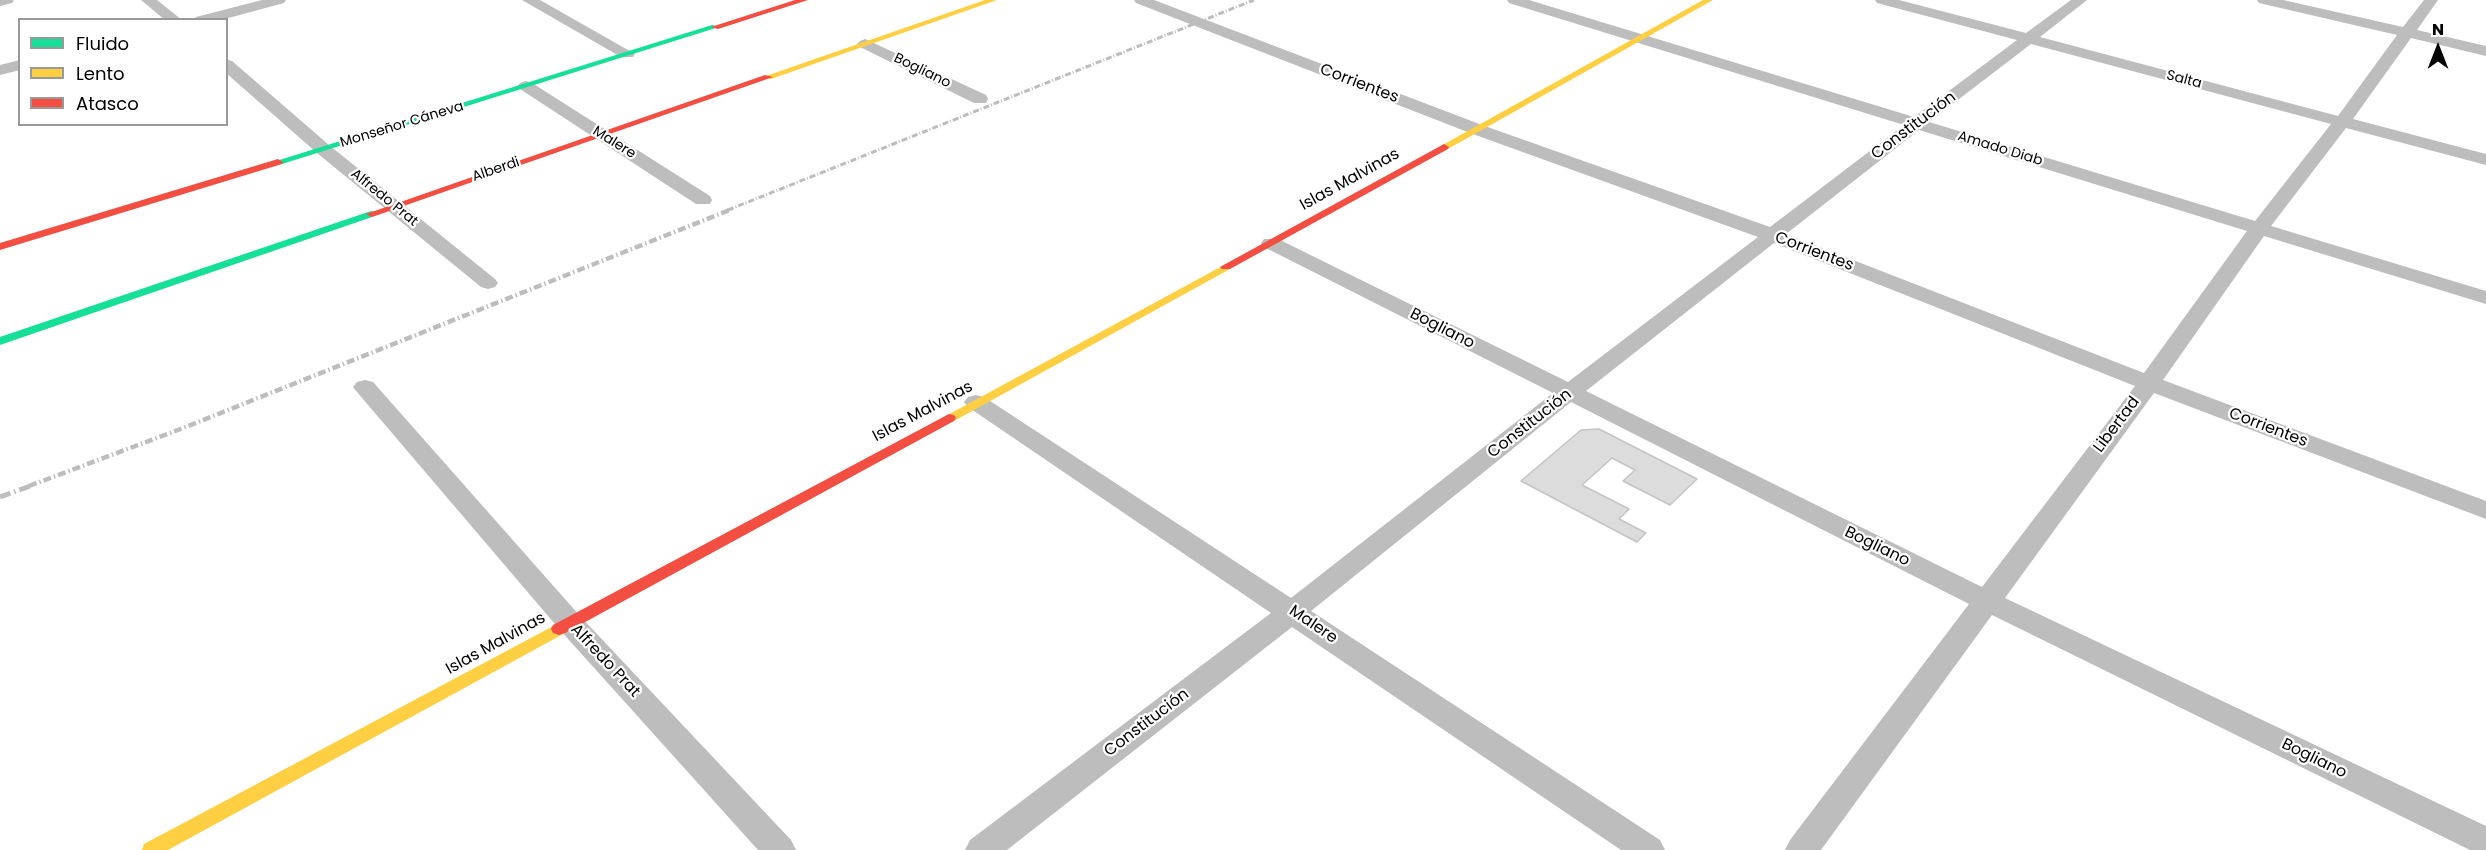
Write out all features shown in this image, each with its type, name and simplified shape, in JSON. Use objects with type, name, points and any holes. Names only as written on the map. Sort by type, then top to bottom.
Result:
[{"type":"street","points":[[0,2],[7,0]]},
{"type":"street","points":[[148,0],[172,18]]},
{"type":"street","points":[[209,18],[279,0]]},
{"type":"street","points":[[528,0],[627,54]]},
{"type":"street","name":"Monseñor Cáneva","points":[[0,247],[804,0]]},
{"type":"street","name":"Alberdi","points":[[0,341],[392,204],[993,0]]},
{"type":"street","name":"Corrientes","points":[[1141,0],[1476,129],[1772,235],[2149,383],[2486,510]]},
{"type":"street","name":"Amado Diab","points":[[1514,0],[2486,298]]},
{"type":"street","name":"Islas Malvinas","points":[[151,850],[1271,243],[1709,0]]},
{"type":"street","name":"Salta","points":[[1882,0],[2486,160]]},
{"type":"street","name":"Constitución","points":[[982,850],[1293,611],[1772,235],[2080,0]]},
{"type":"street","points":[[2264,0],[2486,51]]},
{"type":"street","name":"Libertad","points":[[1802,850],[2149,383],[2259,229],[2409,33],[2431,0]]},
{"type":"street","name":"Bogliano","points":[[865,44],[980,99]]},
{"type":"street","points":[[0,69],[18,65]]},
{"type":"street","name":"Alfredo Prat","points":[[228,66],[323,149],[488,283]]},
{"type":"street","name":"Malere","points":[[526,86],[703,200]]},
{"type":"street","name":"Bogliano","points":[[1271,243],[1987,601],[2486,842]]},
{"type":"street","name":"Alfredo Prat","points":[[365,387],[570,623],[779,850]]},
{"type":"street","name":"Malere","points":[[976,402],[1293,611],[1648,850]]},
{"type":"building","points":[[1599,429],[1697,479],[1670,505],[1623,481],[1635,470],[1612,458],[1582,485],[1629,509],[1619,519],[1646,533],[1637,542],[1521,481],[1581,430]]},
{"type":"railway","points":[[728,210],[1254,0]]},
{"type":"railway","points":[[29,486],[178,430],[732,209]]},
{"type":"railway","points":[[0,497],[33,485]]},
{"type":"traffic: fast","points":[[278,162],[715,27]]},
{"type":"traffic: fast","points":[[0,341],[371,214]]},
{"type":"traffic: slow","points":[[768,77],[993,0]]},
{"type":"traffic: slow","points":[[1444,147],[1709,0]]},
{"type":"traffic: slow","points":[[949,418],[1226,267]]},
{"type":"traffic: slow","points":[[151,850],[559,629]]},
{"type":"traffic: jam","points":[[715,27],[804,0]]},
{"type":"traffic: jam","points":[[371,214],[768,77]]},
{"type":"traffic: jam","points":[[1226,267],[1444,147]]},
{"type":"traffic: jam","points":[[0,247],[278,162]]},
{"type":"traffic: jam","points":[[559,629],[949,418]]}]
